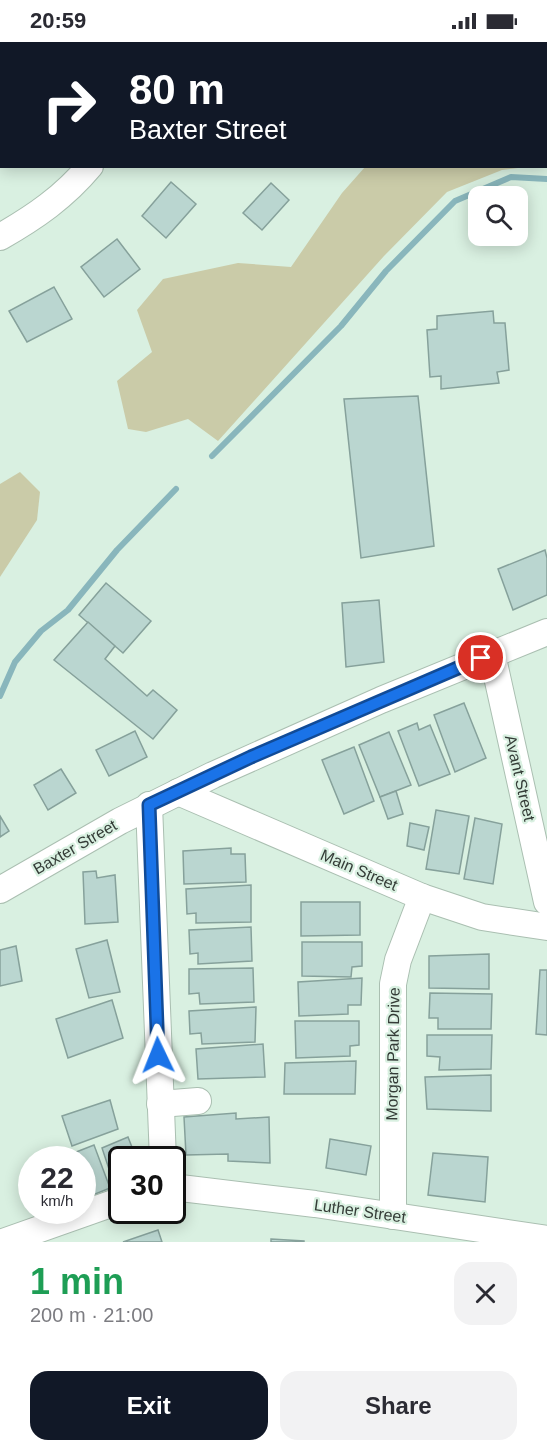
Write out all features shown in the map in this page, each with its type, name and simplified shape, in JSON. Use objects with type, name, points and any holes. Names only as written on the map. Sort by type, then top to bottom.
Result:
[{"type":"street","points":[[0,237],[50,206],[77,182],[88,168]]},
{"type":"street","name":"Baxter Street","points":[[0,890],[149,805],[336,720],[547,632]]},
{"type":"street","name":"Avant Street","points":[[492,654],[547,902]]},
{"type":"street","name":"Main Street","points":[[178,792],[422,897],[482,917],[547,927]]},
{"type":"street","points":[[149,805],[162,1146]]},
{"type":"street","name":"Morgan Park Drive","points":[[393,1216],[393,984],[398,960],[422,897]]},
{"type":"street","points":[[160,1104],[198,1101]]},
{"type":"street","name":"Luther Street","points":[[186,1189],[315,1204],[547,1239]]},
{"type":"street","points":[[3,1242],[108,1205]]},
{"type":"green space","points":[[364,168],[518,168],[502,170],[447,192],[384,256],[218,441],[188,419],[146,432],[128,429],[117,381],[152,352],[137,310],[163,279],[238,263],[291,267],[342,193]]},
{"type":"green space","points":[[20,472],[40,492],[37,520],[0,577],[0,484]]},
{"type":"building","points":[[171,182],[196,204],[166,238],[142,216]]},
{"type":"building","points":[[271,183],[289,200],[262,230],[243,213]]},
{"type":"building","points":[[117,239],[140,269],[104,297],[81,267]]},
{"type":"building","points":[[54,287],[72,319],[27,342],[9,311]]},
{"type":"building","points":[[493,311],[494,323],[505,323],[509,370],[497,372],[499,383],[441,389],[441,376],[430,377],[427,330],[437,329],[437,316]]},
{"type":"building","points":[[418,396],[434,546],[361,558],[344,399]]},
{"type":"building","points":[[545,550],[547,595],[513,610],[498,569]]},
{"type":"building","points":[[106,583],[151,621],[123,653],[79,615]]},
{"type":"building","points":[[379,600],[384,662],[346,667],[342,603]]},
{"type":"building","points":[[88,622],[115,646],[105,659],[147,696],[153,690],[177,710],[153,739],[54,660]]},
{"type":"building","points":[[464,703],[486,758],[455,772],[434,715]]},
{"type":"building","points":[[417,723],[419,730],[430,725],[450,774],[419,786],[398,731]]},
{"type":"building","points":[[135,731],[147,757],[109,776],[96,750]]},
{"type":"building","points":[[389,732],[411,785],[380,797],[359,745]]},
{"type":"building","points":[[354,747],[374,801],[344,814],[322,760]]},
{"type":"building","points":[[61,769],[76,793],[48,810],[34,785]]},
{"type":"building","points":[[396,791],[403,814],[388,819],[380,797]]},
{"type":"building","points":[[436,810],[469,816],[459,874],[426,869]]},
{"type":"building","points":[[0,816],[9,831],[0,837]]},
{"type":"building","points":[[475,818],[502,824],[493,884],[464,879]]},
{"type":"building","points":[[410,823],[429,827],[424,850],[407,846]]},
{"type":"building","points":[[231,848],[231,854],[245,854],[246,882],[184,884],[183,851]]},
{"type":"building","points":[[96,871],[97,878],[115,875],[118,922],[85,924],[83,872]]},
{"type":"building","points":[[251,885],[251,922],[196,923],[196,913],[187,914],[186,889]]},
{"type":"building","points":[[301,902],[360,902],[360,935],[301,936]]},
{"type":"building","points":[[251,927],[252,961],[198,964],[198,953],[190,954],[189,930]]},
{"type":"building","points":[[107,940],[120,992],[89,998],[76,949]]},
{"type":"building","points":[[302,942],[362,942],[362,966],[352,967],[351,977],[302,976]]},
{"type":"building","points":[[16,946],[22,981],[0,986],[0,950]]},
{"type":"building","points":[[489,954],[489,989],[429,988],[429,956]]},
{"type":"building","points":[[253,968],[254,1002],[200,1004],[199,993],[189,994],[189,969]]},
{"type":"building","points":[[540,970],[547,970],[547,1035],[536,1034]]},
{"type":"building","points":[[362,978],[361,1005],[348,1005],[348,1014],[299,1016],[298,982]]},
{"type":"building","points":[[430,993],[492,994],[491,1029],[438,1029],[438,1018],[429,1018]]},
{"type":"building","points":[[112,1000],[123,1038],[68,1058],[56,1019]]},
{"type":"building","points":[[256,1007],[255,1042],[202,1044],[201,1033],[190,1034],[189,1011]]},
{"type":"building","points":[[295,1021],[359,1021],[359,1045],[350,1046],[350,1056],[296,1058]]},
{"type":"building","points":[[427,1035],[492,1035],[491,1069],[439,1070],[440,1057],[427,1056]]},
{"type":"building","points":[[263,1044],[265,1077],[198,1079],[196,1049]]},
{"type":"building","points":[[356,1061],[355,1094],[284,1094],[285,1063]]},
{"type":"building","points":[[491,1075],[491,1111],[427,1109],[425,1077]]},
{"type":"building","points":[[110,1100],[118,1129],[72,1146],[62,1116]]},
{"type":"building","points":[[236,1113],[236,1119],[269,1117],[270,1163],[228,1161],[228,1154],[186,1155],[184,1117]]},
{"type":"building","points":[[128,1137],[132,1146],[108,1146],[108,1166],[102,1148]]},
{"type":"building","points":[[330,1139],[371,1146],[366,1175],[326,1168]]},
{"type":"building","points":[[96,1150],[108,1183],[108,1189],[96,1194]]},
{"type":"building","points":[[433,1153],[488,1157],[485,1202],[428,1195]]},
{"type":"building","points":[[158,1230],[162,1242],[123,1242]]},
{"type":"building","points":[[271,1239],[304,1241],[304,1242],[271,1242]]},
{"type":"waterway","points":[[212,456],[341,326],[386,271],[455,201],[511,177],[547,179]]},
{"type":"waterway","points":[[0,696],[15,662],[41,631],[68,610],[117,550],[176,489]]},
{"type":"route","points":[[158,1055],[149,805],[251,757],[481,658]]}]
